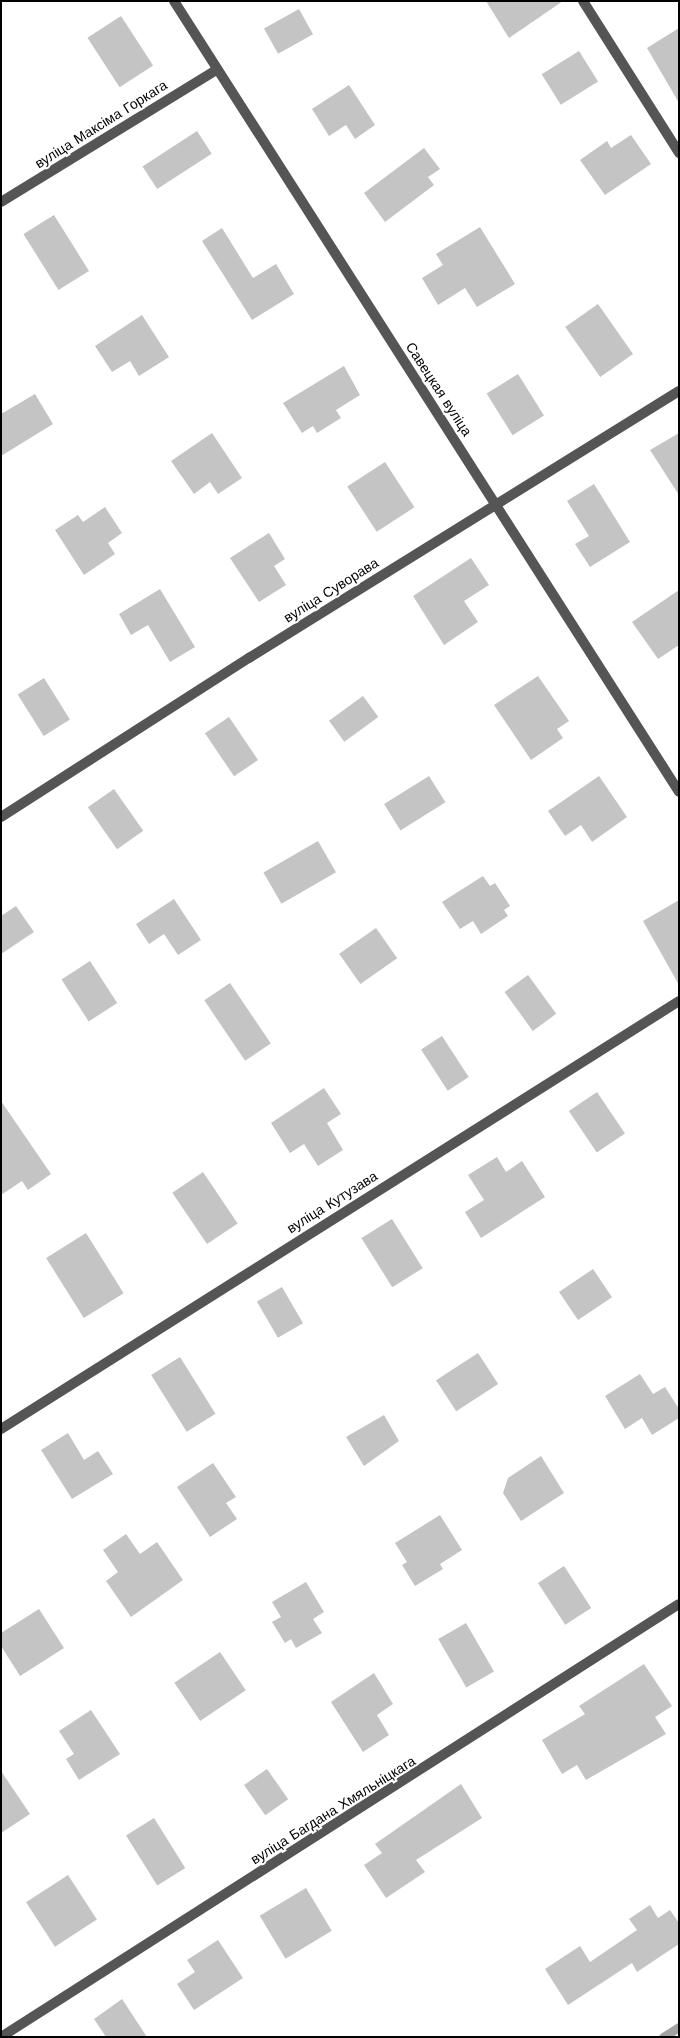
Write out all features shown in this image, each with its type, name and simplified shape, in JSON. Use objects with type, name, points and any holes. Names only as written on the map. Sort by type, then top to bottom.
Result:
[{"type":"street","name":"Савецкая вуліца","points":[[174,1],[216,70],[496,503],[679,792]]},
{"type":"street","points":[[583,1],[679,153]]},
{"type":"street","name":"вуліца Максіма Горкага","points":[[1,202],[216,70]]},
{"type":"street","name":"вуліца Суворава","points":[[1,817],[496,503],[679,391]]},
{"type":"street","name":"вуліца Кутузава","points":[[1,1429],[679,1000]]},
{"type":"street","name":"вуліца Багдана Хмяльніцкага","points":[[1,2036],[679,1604]]},
{"type":"building","points":[[486,1],[563,1],[509,38]]},
{"type":"building","points":[[299,9],[313,34],[278,54],[264,28]]},
{"type":"building","points":[[121,16],[153,65],[120,87],[87,38]]},
{"type":"building","points":[[679,28],[679,103],[647,48]]},
{"type":"building","points":[[579,51],[598,82],[561,105],[542,74]]},
{"type":"building","points":[[349,85],[375,125],[355,139],[346,125],[329,136],[312,109]]},
{"type":"building","points":[[197,131],[212,154],[157,189],[142,166]]},
{"type":"building","points":[[631,135],[651,164],[605,195],[580,160],[607,141],[611,148]]},
{"type":"building","points":[[424,148],[440,169],[428,177],[434,185],[385,222],[364,193]]},
{"type":"building","points":[[54,215],[89,271],[58,290],[23,234]]},
{"type":"building","points":[[480,227],[515,284],[477,307],[465,288],[438,305],[422,278],[443,265],[436,254]]},
{"type":"building","points":[[222,228],[253,278],[276,264],[294,294],[252,320],[202,241]]},
{"type":"building","points":[[598,304],[633,354],[600,377],[565,327]]},
{"type":"building","points":[[142,315],[169,357],[139,376],[130,361],[112,372],[95,346]]},
{"type":"building","points":[[344,366],[360,395],[336,410],[341,418],[317,433],[313,426],[302,433],[283,403]]},
{"type":"building","points":[[518,374],[544,416],[513,435],[487,394]]},
{"type":"building","points":[[35,394],[53,424],[1,456],[1,414]]},
{"type":"building","points":[[212,433],[242,478],[218,494],[210,482],[194,494],[171,461]]},
{"type":"building","points":[[679,433],[679,495],[650,450]]},
{"type":"building","points":[[385,462],[414,507],[377,532],[347,487]]},
{"type":"building","points":[[594,484],[630,542],[590,567],[575,544],[589,536],[567,501]]},
{"type":"building","points":[[105,507],[122,533],[108,543],[115,554],[84,575],[55,530],[78,515],[83,522]]},
{"type":"building","points":[[269,533],[285,559],[274,566],[286,585],[259,602],[230,558]]},
{"type":"building","points":[[471,558],[489,585],[464,601],[478,622],[444,645],[413,596]]},
{"type":"building","points":[[160,589],[195,647],[170,662],[148,625],[131,635],[119,614]]},
{"type":"building","points":[[679,590],[679,645],[658,659],[632,622]]},
{"type":"building","points":[[538,676],[569,721],[557,729],[563,738],[531,760],[494,705]]},
{"type":"building","points":[[44,678],[70,720],[44,736],[18,694]]},
{"type":"building","points":[[363,696],[378,717],[344,742],[329,721]]},
{"type":"building","points":[[229,717],[258,760],[234,776],[205,733]]},
{"type":"building","points":[[429,776],[445,802],[400,830],[384,804]]},
{"type":"building","points":[[599,776],[627,817],[592,842],[581,825],[565,836],[548,811]]},
{"type":"building","points":[[114,789],[143,831],[117,849],[88,807]]},
{"type":"building","points":[[318,841],[336,872],[281,904],[263,872]]},
{"type":"building","points":[[483,876],[490,886],[495,883],[510,906],[504,910],[508,916],[481,934],[473,921],[460,929],[442,902]]},
{"type":"building","points":[[174,899],[201,940],[178,955],[164,934],[149,944],[136,924]]},
{"type":"building","points":[[679,900],[679,985],[643,921]]},
{"type":"building","points":[[16,906],[34,932],[1,954],[1,916]]},
{"type":"building","points":[[376,928],[397,958],[360,984],[339,954]]},
{"type":"building","points":[[90,961],[117,1003],[89,1021],[61,980]]},
{"type":"building","points":[[528,975],[556,1014],[533,1031],[505,992]]},
{"type":"building","points":[[230,983],[271,1044],[245,1061],[204,1000]]},
{"type":"building","points":[[442,1036],[469,1077],[448,1091],[421,1050]]},
{"type":"building","points":[[324,1088],[341,1114],[327,1123],[343,1150],[318,1166],[304,1144],[290,1153],[271,1123]]},
{"type":"building","points":[[597,1092],[625,1133],[597,1152],[569,1111]]},
{"type":"building","points":[[1,1101],[51,1174],[28,1190],[22,1181],[1,1195]]},
{"type":"building","points":[[497,1157],[506,1172],[522,1161],[545,1197],[481,1238],[465,1212],[484,1200],[468,1175]]},
{"type":"building","points":[[203,1172],[238,1223],[207,1244],[172,1193]]},
{"type":"building","points":[[392,1219],[423,1268],[392,1287],[361,1238]]},
{"type":"building","points":[[86,1233],[124,1293],[84,1318],[46,1258]]},
{"type":"building","points":[[593,1269],[612,1297],[578,1320],[559,1292]]},
{"type":"building","points":[[282,1287],[303,1323],[278,1338],[257,1302]]},
{"type":"building","points":[[478,1353],[498,1384],[456,1411],[436,1380]]},
{"type":"building","points":[[180,1357],[216,1414],[187,1432],[151,1375]]},
{"type":"building","points":[[640,1374],[653,1394],[665,1387],[679,1409],[679,1418],[652,1435],[642,1418],[625,1429],[605,1396]]},
{"type":"building","points":[[384,1415],[399,1441],[364,1466],[346,1437]]},
{"type":"building","points":[[68,1433],[84,1460],[98,1451],[113,1474],[72,1499],[41,1450]]},
{"type":"building","points":[[541,1456],[564,1493],[521,1521],[503,1493],[508,1478]]},
{"type":"building","points":[[213,1463],[236,1497],[226,1503],[237,1519],[210,1537],[177,1487]]},
{"type":"building","points":[[440,1515],[462,1550],[440,1564],[443,1569],[415,1586],[402,1565],[407,1562],[395,1543]]},
{"type":"building","points":[[126,1534],[140,1554],[157,1542],[183,1580],[131,1617],[106,1581],[118,1572],[103,1550]]},
{"type":"building","points":[[564,1566],[591,1608],[565,1625],[538,1583]]},
{"type":"building","points":[[306,1582],[324,1612],[313,1619],[322,1633],[296,1648],[291,1639],[285,1643],[272,1622],[281,1617],[272,1602]]},
{"type":"building","points":[[39,1609],[64,1648],[20,1676],[1,1646],[1,1633]]},
{"type":"building","points":[[466,1623],[494,1671],[466,1687],[438,1639]]},
{"type":"building","points":[[220,1652],[246,1690],[200,1721],[174,1683]]},
{"type":"building","points":[[644,1664],[672,1706],[655,1717],[666,1734],[586,1780],[577,1765],[562,1774],[542,1740],[585,1714],[579,1706]]},
{"type":"building","points":[[374,1673],[393,1704],[377,1715],[389,1735],[363,1752],[331,1702]]},
{"type":"building","points":[[91,1710],[120,1754],[79,1780],[66,1759],[74,1754],[59,1731]]},
{"type":"building","points":[[267,1769],[288,1799],[265,1815],[244,1785]]},
{"type":"building","points":[[1,1771],[30,1814],[1,1833]]},
{"type":"building","points":[[461,1784],[482,1818],[416,1860],[425,1872],[386,1898],[364,1865],[382,1853],[375,1844]]},
{"type":"building","points":[[154,1818],[185,1868],[157,1886],[126,1835]]},
{"type":"building","points":[[68,1875],[97,1919],[55,1947],[26,1902]]},
{"type":"building","points":[[306,1888],[332,1931],[285,1959],[260,1916]]},
{"type":"building","points":[[650,1905],[658,1918],[670,1910],[679,1923],[679,1944],[637,1972],[632,1963],[568,2005],[545,1969],[580,1946],[590,1962],[637,1930],[629,1919]]},
{"type":"building","points":[[218,1940],[243,1978],[194,2010],[177,1984],[195,1972],[187,1960]]},
{"type":"building","points":[[122,1999],[147,2037],[106,2037],[94,2019]]},
{"type":"waterway","points":[[663,2037],[679,2027]]}]
